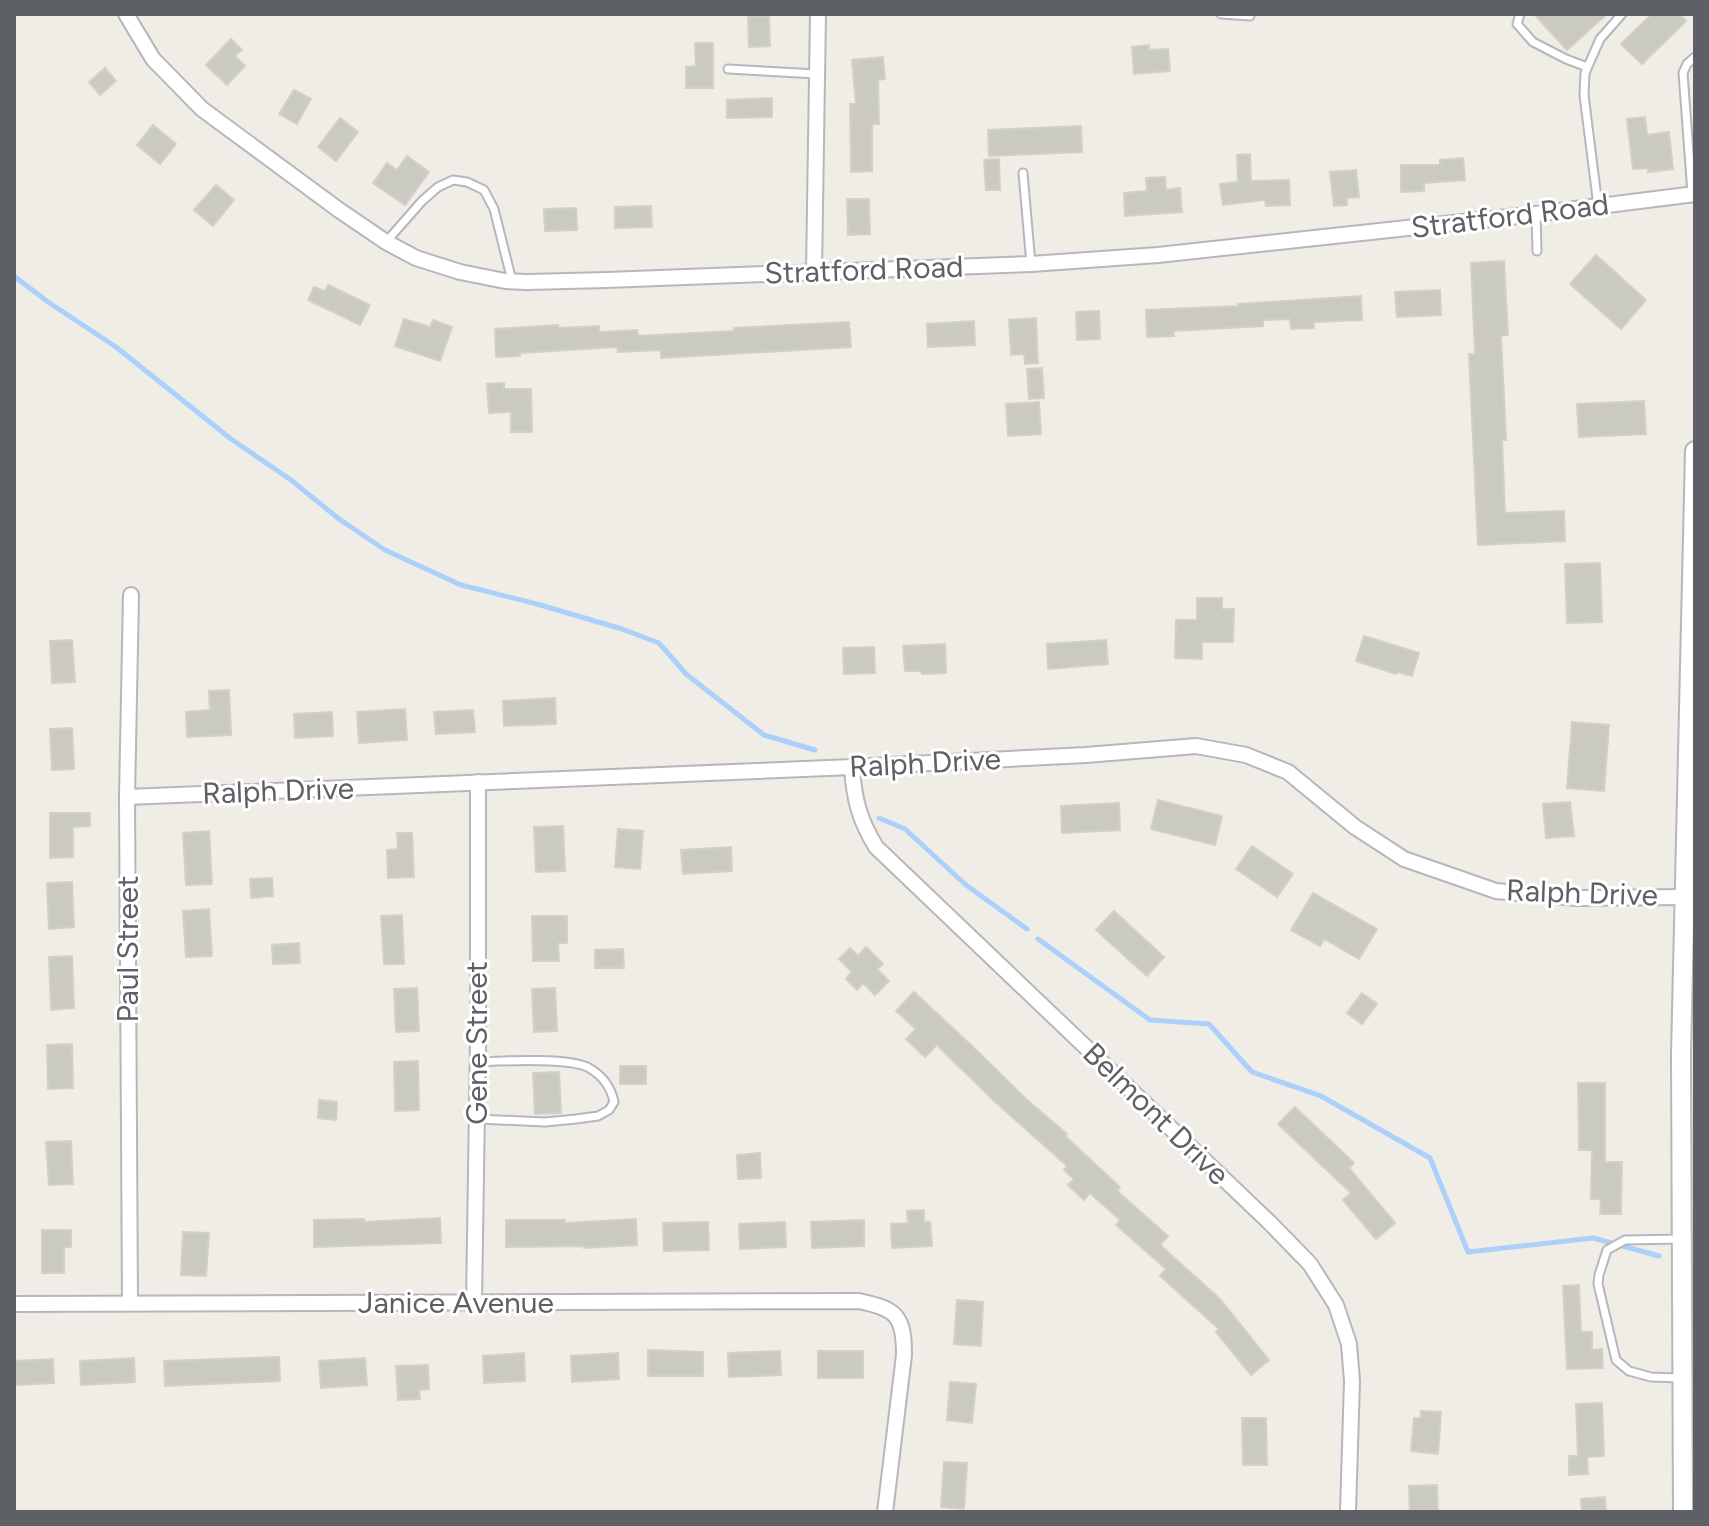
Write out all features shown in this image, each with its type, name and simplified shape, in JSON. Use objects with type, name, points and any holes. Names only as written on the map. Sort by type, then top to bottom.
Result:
[{"type":"street","name":"Stratford Road","points":[[126,14],[153,59],[202,109],[339,210],[416,258],[460,272],[512,281],[1031,264],[1158,255],[1693,195]]},
{"type":"street","points":[[814,272],[818,14]]},
{"type":"street","points":[[1683,1512],[1681,1055],[1695,451]]},
{"type":"street","name":"Paul Street","points":[[130,1303],[127,797],[131,595]]},
{"type":"street","name":"Ralph Drive","points":[[127,797],[852,767],[1196,746],[1246,755],[1288,772],[1355,827],[1404,859],[1496,891],[1576,898],[1684,897]]},
{"type":"street","name":"Belmont Drive","points":[[852,767],[857,807],[864,828],[876,847],[1310,1264],[1336,1305],[1349,1344],[1352,1381],[1348,1512]]},
{"type":"street","name":"Gene Street","points":[[474,1303],[478,782]]},
{"type":"street","name":"Janice Avenue","points":[[14,1304],[859,1301],[879,1305],[895,1313],[904,1333],[885,1512]]},
{"type":"lane","points":[[1221,14],[1250,16]]},
{"type":"lane","points":[[1520,14],[1517,24],[1533,42],[1587,67]]},
{"type":"lane","points":[[1598,206],[1584,95],[1587,67],[1600,39],[1622,14]]},
{"type":"lane","points":[[1693,195],[1683,73],[1695,57]]},
{"type":"lane","points":[[728,69],[817,74]]},
{"type":"lane","points":[[1023,173],[1031,264]]},
{"type":"lane","points":[[386,242],[438,187],[453,180],[467,182],[484,190],[494,209],[512,281]]},
{"type":"lane","points":[[1536,214],[1537,251]]},
{"type":"lane","points":[[477,1119],[545,1122],[576,1119],[598,1116],[609,1110],[614,1102],[612,1089],[587,1066],[478,1062]]},
{"type":"lane","points":[[1682,1239],[1625,1240],[1607,1250],[1598,1284],[1616,1360],[1629,1371],[1651,1377],[1682,1378]]},
{"type":"building","points":[[1534,14],[1607,14],[1567,50]]},
{"type":"building","points":[[1652,14],[1679,14],[1686,21],[1642,64],[1621,44]]},
{"type":"building","points":[[769,16],[770,46],[749,47],[748,17]]},
{"type":"building","points":[[231,39],[242,50],[235,56],[245,66],[227,85],[206,65]]},
{"type":"building","points":[[695,43],[713,43],[713,88],[686,88],[686,67],[696,66]]},
{"type":"building","points":[[1149,45],[1149,50],[1168,49],[1170,71],[1134,74],[1132,47]]},
{"type":"building","points":[[883,57],[885,79],[878,80],[879,124],[872,124],[872,171],[851,172],[850,104],[856,104],[852,60]]},
{"type":"building","points":[[105,68],[116,81],[100,95],[89,82]]},
{"type":"building","points":[[294,90],[311,99],[297,124],[279,114]]},
{"type":"building","points":[[772,98],[772,117],[727,118],[727,100]]},
{"type":"building","points":[[1645,117],[1647,135],[1669,132],[1673,169],[1648,172],[1648,168],[1633,169],[1627,119]]},
{"type":"building","points":[[340,118],[358,132],[336,161],[318,147]]},
{"type":"building","points":[[153,125],[176,144],[160,164],[137,145]]},
{"type":"building","points":[[1081,126],[1082,152],[989,156],[988,130]]},
{"type":"building","points":[[1250,154],[1251,181],[1289,180],[1290,205],[1266,206],[1265,200],[1223,205],[1220,184],[1238,182],[1237,155]]},
{"type":"building","points":[[407,156],[429,172],[405,205],[373,183],[387,163],[397,170]]},
{"type":"building","points":[[1463,158],[1465,180],[1424,183],[1424,191],[1401,192],[1401,165],[1440,165],[1440,160]]},
{"type":"building","points":[[999,159],[1000,190],[986,190],[984,160]]},
{"type":"building","points":[[1356,170],[1359,197],[1347,198],[1347,205],[1334,206],[1330,172]]},
{"type":"building","points":[[1165,177],[1166,190],[1180,188],[1182,212],[1125,216],[1124,193],[1147,191],[1146,178]]},
{"type":"building","points":[[216,185],[234,200],[213,226],[194,210]]},
{"type":"building","points":[[847,199],[869,199],[870,234],[848,235]]},
{"type":"building","points":[[651,206],[652,227],[615,228],[615,207]]},
{"type":"building","points":[[576,208],[577,230],[545,231],[544,209]]},
{"type":"building","points":[[1596,255],[1646,300],[1621,329],[1570,284]]},
{"type":"building","points":[[1504,261],[1508,335],[1501,336],[1506,440],[1502,440],[1505,513],[1564,511],[1565,541],[1478,545],[1469,354],[1475,354],[1471,263]]},
{"type":"building","points":[[328,285],[370,305],[360,325],[308,300],[314,287],[325,291]]},
{"type":"building","points":[[1440,290],[1441,315],[1397,317],[1395,292]]},
{"type":"building","points":[[1361,296],[1362,320],[1314,322],[1314,328],[1291,329],[1290,319],[1263,320],[1263,326],[1173,331],[1174,336],[1147,337],[1146,310]]},
{"type":"building","points":[[1099,311],[1100,339],[1077,340],[1076,312]]},
{"type":"building","points":[[1036,318],[1038,363],[1025,364],[1024,354],[1011,355],[1009,320]]},
{"type":"building","points":[[404,319],[430,327],[433,320],[452,327],[440,361],[395,346]]},
{"type":"building","points":[[974,321],[975,345],[928,347],[927,324]]},
{"type":"building","points":[[849,322],[851,347],[661,358],[661,350],[618,352],[617,347],[496,357],[495,329],[599,326],[599,332],[637,330],[638,336]]},
{"type":"building","points":[[1042,368],[1044,398],[1029,399],[1027,369]]},
{"type":"building","points":[[504,383],[504,389],[531,389],[532,432],[511,432],[511,412],[489,413],[487,384]]},
{"type":"building","points":[[1644,401],[1646,434],[1579,437],[1577,404]]},
{"type":"building","points":[[1039,402],[1041,434],[1008,436],[1006,404]]},
{"type":"building","points":[[1600,563],[1602,622],[1567,623],[1565,564]]},
{"type":"building","points":[[1197,598],[1222,598],[1222,609],[1234,609],[1233,642],[1202,642],[1202,659],[1175,658],[1176,620],[1197,620]]},
{"type":"building","points":[[1364,636],[1419,653],[1412,676],[1356,661]]},
{"type":"building","points":[[72,640],[75,682],[52,683],[50,641]]},
{"type":"building","points":[[1106,640],[1108,664],[1048,669],[1047,644]]},
{"type":"building","points":[[945,644],[946,673],[905,671],[903,646]]},
{"type":"building","points":[[874,647],[875,673],[844,674],[843,648]]},
{"type":"building","points":[[229,690],[231,735],[187,737],[186,712],[210,710],[209,691]]},
{"type":"building","points":[[555,698],[556,724],[504,726],[503,701]]},
{"type":"building","points":[[405,709],[407,740],[359,743],[357,712]]},
{"type":"building","points":[[473,710],[475,732],[436,734],[434,712]]},
{"type":"building","points":[[332,712],[333,736],[295,738],[294,714]]},
{"type":"building","points":[[1572,722],[1609,725],[1604,791],[1567,788]]},
{"type":"building","points":[[72,728],[74,769],[52,770],[50,729]]},
{"type":"building","points":[[1158,800],[1222,816],[1215,845],[1151,829]]},
{"type":"building","points":[[1570,802],[1574,836],[1546,838],[1543,804]]},
{"type":"building","points":[[1119,803],[1120,830],[1062,833],[1061,806]]},
{"type":"building","points":[[50,813],[90,813],[90,826],[73,827],[73,857],[50,858]]},
{"type":"building","points":[[563,826],[565,871],[536,872],[534,827]]},
{"type":"building","points":[[618,829],[643,831],[640,869],[615,867]]},
{"type":"building","points":[[209,831],[212,884],[186,885],[183,833]]},
{"type":"building","points":[[397,833],[412,833],[414,877],[388,878],[387,850],[398,849]]},
{"type":"building","points":[[1252,846],[1293,874],[1277,897],[1236,869]]},
{"type":"building","points":[[731,847],[732,871],[683,874],[681,850]]},
{"type":"building","points":[[272,878],[273,896],[251,898],[250,879]]},
{"type":"building","points":[[72,882],[74,927],[49,929],[47,883]]},
{"type":"building","points":[[1313,893],[1377,929],[1359,959],[1324,939],[1320,946],[1291,930]]},
{"type":"building","points":[[209,909],[212,956],[186,957],[183,911]]},
{"type":"building","points":[[1114,911],[1164,957],[1147,976],[1096,930]]},
{"type":"building","points":[[402,915],[404,964],[384,964],[381,916]]},
{"type":"building","points":[[532,916],[567,916],[567,943],[558,943],[559,961],[533,961]]},
{"type":"building","points":[[299,943],[300,963],[273,964],[272,945]]},
{"type":"building","points":[[866,947],[883,964],[877,969],[889,981],[875,995],[863,983],[857,990],[846,979],[852,972],[839,959],[850,948],[858,956]]},
{"type":"building","points":[[623,949],[624,968],[595,968],[595,950]]},
{"type":"building","points":[[72,956],[74,1008],[51,1010],[49,957]]},
{"type":"building","points":[[417,988],[419,1031],[396,1032],[394,989]]},
{"type":"building","points":[[555,988],[557,1031],[534,1032],[532,989]]},
{"type":"building","points":[[914,992],[1067,1134],[1065,1136],[1120,1187],[1117,1191],[1168,1236],[1160,1245],[1220,1299],[1269,1360],[1251,1375],[1216,1332],[1219,1329],[1160,1276],[1166,1269],[1116,1225],[1120,1220],[1090,1193],[1084,1200],[1068,1185],[1074,1179],[1064,1170],[1067,1166],[937,1045],[925,1057],[906,1039],[916,1029],[896,1011]]},
{"type":"building","points":[[1362,993],[1377,1004],[1362,1024],[1347,1013]]},
{"type":"building","points":[[72,1044],[73,1088],[48,1089],[47,1045]]},
{"type":"building","points":[[418,1061],[419,1110],[395,1111],[394,1062]]},
{"type":"building","points":[[620,1066],[646,1066],[646,1084],[620,1084]]},
{"type":"building","points":[[559,1072],[561,1113],[535,1114],[533,1073]]},
{"type":"building","points":[[1578,1083],[1605,1083],[1605,1162],[1622,1162],[1621,1214],[1600,1214],[1601,1199],[1591,1199],[1592,1150],[1579,1150]]},
{"type":"building","points":[[319,1100],[337,1102],[336,1120],[318,1118]]},
{"type":"building","points":[[1295,1107],[1354,1163],[1349,1168],[1395,1223],[1376,1239],[1343,1200],[1351,1193],[1278,1124]]},
{"type":"building","points":[[71,1141],[73,1184],[49,1185],[46,1142]]},
{"type":"building","points":[[760,1153],[761,1178],[738,1179],[737,1155]]},
{"type":"building","points":[[924,1210],[924,1222],[930,1222],[932,1246],[892,1248],[891,1224],[908,1223],[907,1211]]},
{"type":"building","points":[[440,1218],[441,1243],[314,1247],[314,1220],[364,1219],[364,1222]]},
{"type":"building","points":[[636,1219],[637,1245],[506,1247],[506,1220],[565,1220],[565,1223]]},
{"type":"building","points":[[864,1220],[864,1246],[812,1248],[811,1222]]},
{"type":"building","points":[[708,1222],[709,1250],[664,1251],[663,1223]]},
{"type":"building","points":[[785,1222],[786,1247],[740,1249],[739,1224]]},
{"type":"building","points":[[42,1230],[71,1230],[71,1247],[64,1247],[64,1273],[42,1273]]},
{"type":"building","points":[[183,1232],[209,1233],[206,1276],[181,1275]]},
{"type":"building","points":[[1579,1285],[1581,1332],[1592,1332],[1592,1350],[1602,1349],[1603,1368],[1567,1369],[1563,1286]]},
{"type":"building","points":[[957,1300],[983,1302],[981,1346],[954,1344]]},
{"type":"building","points":[[648,1350],[703,1352],[703,1376],[648,1376]]},
{"type":"building","points":[[780,1351],[781,1375],[729,1377],[728,1353]]},
{"type":"building","points":[[818,1351],[863,1351],[863,1378],[818,1378]]},
{"type":"building","points":[[524,1353],[525,1381],[484,1383],[483,1356]]},
{"type":"building","points":[[618,1353],[619,1379],[572,1382],[571,1356]]},
{"type":"building","points":[[279,1357],[280,1381],[165,1386],[164,1361]]},
{"type":"building","points":[[134,1358],[135,1382],[81,1385],[80,1361]]},
{"type":"building","points":[[365,1358],[367,1385],[321,1388],[319,1361]]},
{"type":"building","points":[[53,1359],[54,1383],[14,1385],[14,1361]]},
{"type":"building","points":[[428,1365],[429,1389],[419,1390],[420,1399],[398,1400],[396,1366]]},
{"type":"building","points":[[950,1382],[976,1384],[972,1423],[947,1420]]},
{"type":"building","points":[[1602,1403],[1604,1456],[1587,1457],[1588,1474],[1569,1475],[1569,1456],[1578,1456],[1576,1404]]},
{"type":"building","points":[[1421,1411],[1441,1412],[1438,1454],[1411,1451],[1414,1418],[1421,1418]]},
{"type":"building","points":[[1242,1418],[1266,1418],[1267,1465],[1243,1465]]},
{"type":"building","points":[[944,1462],[967,1463],[964,1509],[941,1507]]},
{"type":"building","points":[[1437,1485],[1438,1512],[1410,1512],[1409,1486]]},
{"type":"building","points":[[1605,1497],[1606,1512],[1582,1512],[1581,1499]]},
{"type":"waterway","points":[[14,276],[116,347],[231,439],[385,550],[461,585],[537,604],[659,643],[686,674],[764,735],[815,750]]},
{"type":"waterway","points":[[879,818],[905,829],[966,885],[1027,929]]},
{"type":"waterway","points":[[1038,939],[1150,1020],[1209,1024],[1252,1072],[1321,1096],[1430,1158],[1468,1252],[1593,1238],[1659,1256]]}]
